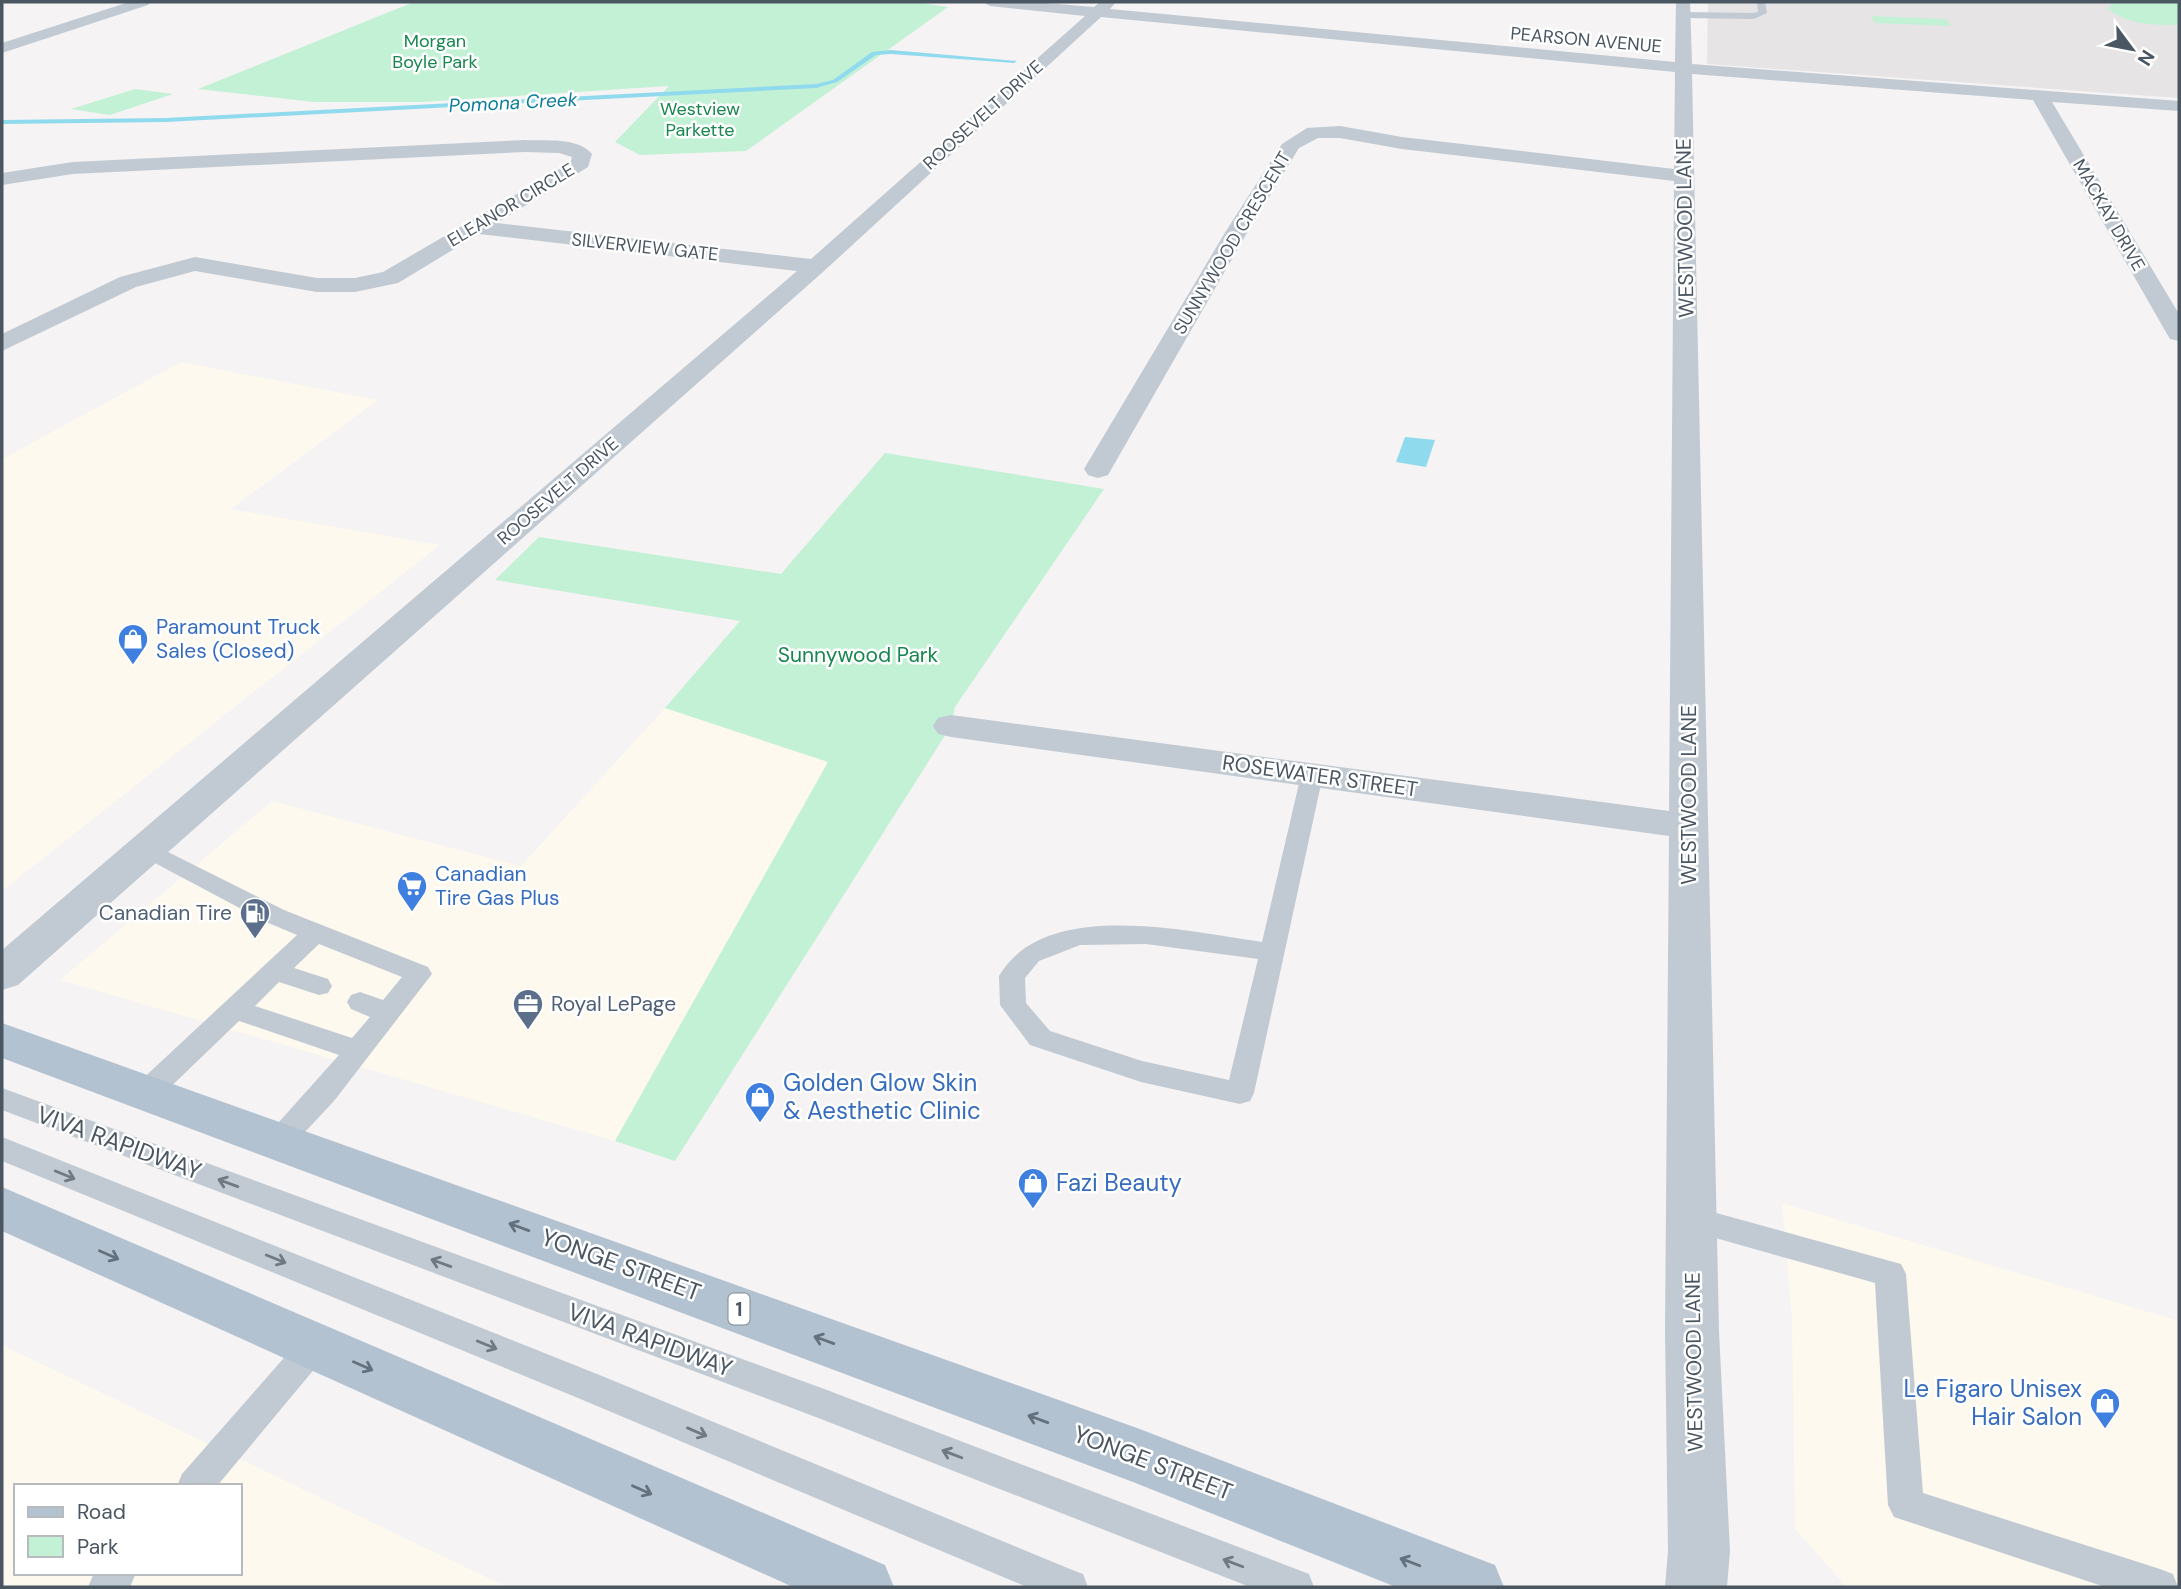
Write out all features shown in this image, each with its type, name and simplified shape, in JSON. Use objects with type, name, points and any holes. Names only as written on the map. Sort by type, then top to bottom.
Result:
[{"type":"main road","name":"YONGE STREET","points":[[2,1040],[1124,1451],[1473,1587]]},
{"type":"main road","points":[[2,1208],[863,1587]]},
{"type":"street","points":[[2,48],[143,2]]},
{"type":"street","name":"PEARSON AVENUE","points":[[990,2],[1103,7],[1681,68],[2179,106]]},
{"type":"street","name":"ROOSEVELT DRIVE","points":[[2,974],[816,266],[1103,7]]},
{"type":"street","name":"WESTWOOD LANE","points":[[1683,8],[1681,68],[1692,1331],[1699,1551],[1696,1587]]},
{"type":"street","name":"MACKAY DRIVE","points":[[2039,95],[2179,334]]},
{"type":"street","name":"SUNNYWOOD CRESCENT","points":[[1098,469],[1237,231],[1292,144],[1300,137],[1314,132],[1340,132],[1684,176]]},
{"type":"street","name":"ELEANOR CIRCLE","points":[[2,179],[73,167],[512,146],[561,147],[582,154],[581,163],[570,172],[390,278],[355,285],[306,284],[195,264],[128,282],[2,343]]},
{"type":"street","name":"SILVERVIEW GATE","points":[[473,227],[816,266]]},
{"type":"street","name":"ROSEWATER STREET","points":[[951,726],[1689,826]]},
{"type":"lane","points":[[1683,8],[1754,16],[1763,13],[1762,2]]},
{"type":"lane","points":[[1272,952],[1146,935],[1077,936],[1030,955],[1012,976],[1013,1005],[1040,1038],[1140,1071],[1240,1093],[1272,952],[1312,775]]},
{"type":"lane","points":[[145,849],[275,916],[419,974],[324,1093],[279,1140]]},
{"type":"lane","points":[[147,1093],[316,932]]},
{"type":"lane","points":[[275,971],[319,986]]},
{"type":"lane","points":[[360,1002],[388,1013]]},
{"type":"lane","points":[[235,1009],[358,1051]]},
{"type":"lane","name":"VIVA RAPIDWAY","points":[[2,1099],[827,1406],[1296,1587]]},
{"type":"lane","points":[[2,1149],[578,1382],[1070,1587]]},
{"type":"lane","points":[[1691,1219],[1889,1273],[1906,1505],[2160,1587]]},
{"type":"lane","points":[[196,1484],[315,1345]]},
{"type":"shaded area","points":[[1708,2],[2179,2],[2179,98],[1707,64]]},
{"type":"shaded area","points":[[181,362],[378,400],[231,509],[440,545],[2,891],[2,459]]},
{"type":"shaded area","points":[[665,708],[829,762],[615,1141],[60,980],[272,801],[521,866]]},
{"type":"shaded area","points":[[1782,1203],[2179,1321],[2179,1587],[1845,1585],[1795,1529],[1792,1319]]},
{"type":"shaded area","points":[[2,1345],[507,1587],[2,1587]]},
{"type":"green space","name":"Morgan Boyle Park","points":[[414,2],[915,2],[948,7],[746,151],[640,155],[615,142],[669,86],[422,102],[314,102],[198,89]]},
{"type":"green space","points":[[2113,2],[2179,2],[2179,25],[2151,24],[2124,18],[2108,9]]},
{"type":"green space","points":[[1871,16],[1946,19],[1951,26],[1875,23]]},
{"type":"green space","points":[[135,89],[173,94],[110,115],[71,109]]},
{"type":"green space","name":"Sunnywood Park","points":[[885,453],[1104,489],[955,707],[951,726],[675,1161],[615,1141],[828,762],[665,708],[740,621],[495,580],[539,537],[781,574]]},
{"type":"water","points":[[1405,437],[1435,440],[1426,467],[1396,462]]},
{"type":"waterway","name":"Pomona Creek","points":[[2,122],[166,120],[816,86],[835,81],[874,53],[1014,61]]},
{"type":"place","name":"Paramount Truck Sales (Closed)","points":[[133,666]]},
{"type":"place","name":"Canadian Tire Gas Plus","points":[[412,913]]},
{"type":"place","name":"Canadian Tire","points":[[255,940]]},
{"type":"place","name":"Royal LePage","points":[[528,1031]]},
{"type":"place","name":"Golden Glow Skin & Aesthetic Clinic","points":[[760,1124]]},
{"type":"place","name":"Fazi Beauty","points":[[1033,1210]]},
{"type":"place","name":"Le Figaro Unisex Hair Salon","points":[[2105,1430]]},
{"type":"park label","name":"Westview Parkette","points":[[700,119]]}]
